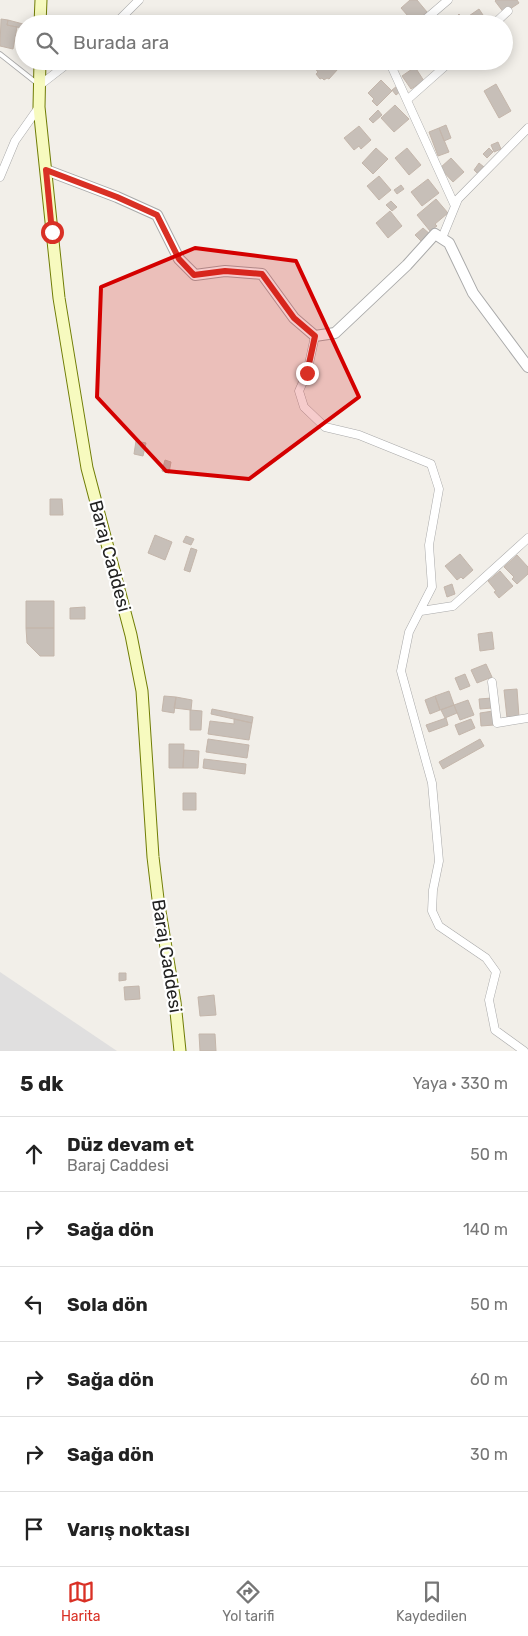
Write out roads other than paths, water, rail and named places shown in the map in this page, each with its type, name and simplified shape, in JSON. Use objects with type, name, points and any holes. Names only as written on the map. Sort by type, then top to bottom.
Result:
[{"type":"main road","points":[[40,15],[41,0]]},
{"type":"main road","name":"Baraj Caddesi","points":[[40,70],[39,108],[59,298],[80,436],[131,635],[142,691],[153,857],[175,1002],[180,1051]]},
{"type":"street","points":[[124,15],[139,0]]},
{"type":"street","points":[[430,15],[448,0]]},
{"type":"street","points":[[504,15],[508,11]]},
{"type":"street","points":[[40,85],[59,70]]},
{"type":"street","points":[[393,70],[455,206]]},
{"type":"street","points":[[407,100],[441,70]]},
{"type":"street","points":[[0,177],[16,141],[39,108]]},
{"type":"street","points":[[442,238],[458,199],[528,128]]},
{"type":"street","points":[[46,170],[117,197],[157,215],[179,259],[194,275],[225,271],[262,274],[294,318],[315,336],[335,333],[407,265],[435,234],[449,243],[473,293],[528,367]]},
{"type":"street","points":[[315,336],[307,373],[299,391],[304,407],[325,427],[360,435],[431,464],[439,489],[429,545],[432,586],[409,632],[401,671],[432,783],[439,861],[433,890],[432,911],[439,926],[486,958],[496,972],[490,1000],[495,1030],[524,1051]]},
{"type":"street","points":[[421,611],[453,606],[528,538]]},
{"type":"street","points":[[492,682],[497,723],[528,718]]},
{"type":"lane","points":[[0,54],[15,66]]},
{"type":"lane","points":[[21,70],[40,85]]}]
